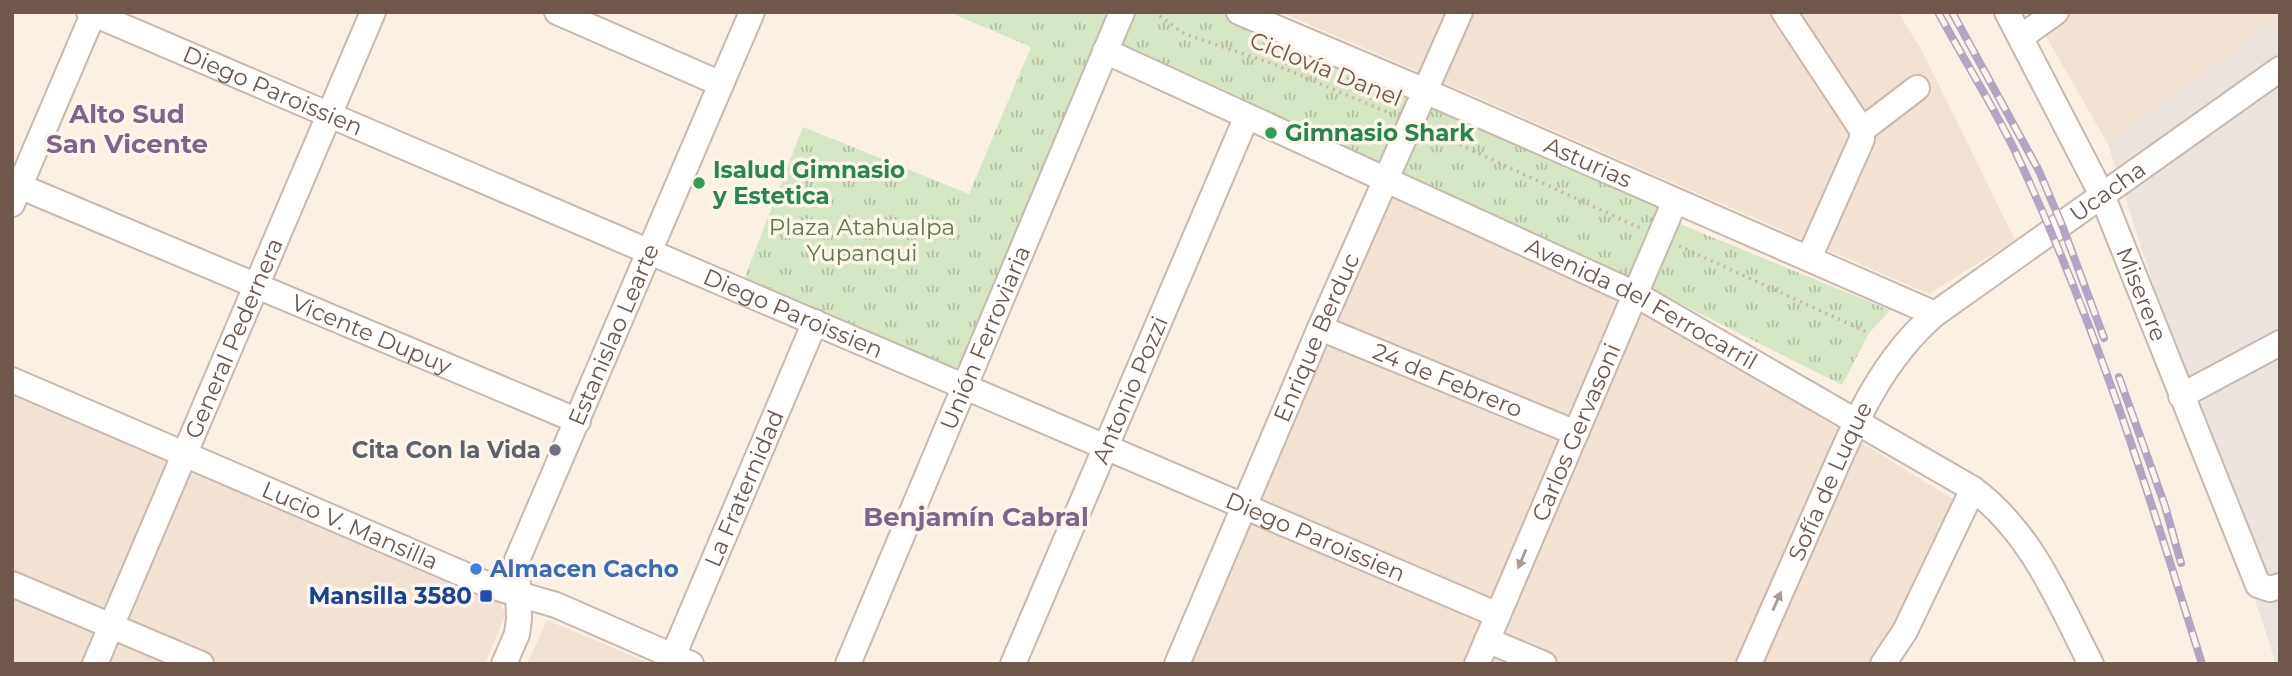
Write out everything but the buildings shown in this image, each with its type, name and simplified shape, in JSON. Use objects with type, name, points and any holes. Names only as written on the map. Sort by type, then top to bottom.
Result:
[{"type":"street","name":"General Pedernera","points":[[95,664],[373,12]]},
{"type":"street","points":[[558,12],[721,84]]},
{"type":"street","name":"Estanislao Learte","points":[[504,664],[517,634],[519,619],[517,560],[752,12]]},
{"type":"street","name":"Unión Ferroviaria","points":[[848,664],[1122,12]]},
{"type":"street","name":"Asturias","points":[[1239,12],[1276,20],[1425,91],[1935,314]]},
{"type":"street","name":"Enrique Berduc","points":[[1177,664],[1320,328],[1460,12]]},
{"type":"street","points":[[1784,12],[1862,130],[1862,139],[1809,258]]},
{"type":"street","name":"Miserere","points":[[2007,12],[2102,195],[2181,396],[2269,585]]},
{"type":"street","points":[[2021,37],[2056,12]]},
{"type":"street","name":"Diego Paroissien","points":[[92,13],[1498,615]]},
{"type":"street","points":[[15,191],[92,13]]},
{"type":"street","name":"Avenida del Ferrocarril","points":[[1105,51],[1635,294],[1973,489],[2002,512],[2034,554],[2091,664]]},
{"type":"street","name":"Ucacha","points":[[1935,314],[2280,69]]},
{"type":"street","points":[[1862,130],[1917,88]]},
{"type":"street","name":"Antonio Pozzi","points":[[1013,664],[1247,116]]},
{"type":"street","name":"Vicente Dupuy","points":[[15,191],[256,286],[578,422]]},
{"type":"street","name":"Carlos Gervasoni","points":[[1477,664],[1675,201]]},
{"type":"street","name":"Sofía de Luque","points":[[1749,664],[1857,420],[1891,360],[1935,314]]},
{"type":"street","name":"La Fraternidad","points":[[682,660],[815,323]]},
{"type":"street","name":"24 de Febrero","points":[[1320,328],[1576,433]]},
{"type":"street","points":[[2181,396],[2280,344]]},
{"type":"street","name":"Lucio V. Mansilla","points":[[12,380],[491,586],[555,606],[682,660]]},
{"type":"street","points":[[1883,664],[1905,631],[1973,489]]},
{"type":"street","points":[[12,584],[201,664]]},
{"type":"street","points":[[1487,640],[1544,664]]},
{"type":"path","name":"Ciclovía Danel","points":[[1154,12],[1185,34],[1276,65],[1412,123],[1869,333]]},
{"type":"shaded area","points":[[1281,12],[1898,12],[1921,49],[2015,240],[1929,294]]},
{"type":"shaded area","points":[[2032,12],[2280,12],[2280,17],[2108,144]]},
{"type":"shaded area","points":[[2280,17],[2280,664],[2276,664],[2108,144]]},
{"type":"shaded area","points":[[1394,192],[1666,323],[1953,499],[1881,664],[1189,664]]},
{"type":"shaded area","points":[[12,388],[500,599],[505,615],[485,664],[12,664]]},
{"type":"shaded area","points":[[547,620],[651,664],[527,664]]},
{"type":"green space","name":"Plaza Atahualpa Yupanqui","points":[[949,12],[1118,12],[965,372],[743,282],[803,127],[969,194],[1031,47]]},
{"type":"green space","points":[[1127,12],[1225,12],[1413,94],[1381,173],[1111,49]]},
{"type":"green space","points":[[1431,102],[1666,204],[1631,286],[1401,181]]},
{"type":"green space","points":[[1680,224],[1890,310],[1869,333],[1842,385],[1651,289]]},
{"type":"railway","points":[[1938,12],[2015,151],[2070,276],[2118,404],[2202,664]]},
{"type":"railway","points":[[1952,12],[2039,171],[2104,338]]},
{"type":"railway","points":[[2119,377],[2165,506],[2181,563]]},
{"type":"place","name":"Gimnasio Shark","points":[[1271,133]]},
{"type":"place","name":"Isalud Gimnasio y Estetica","points":[[699,183]]},
{"type":"place","name":"Cita Con la Vida","points":[[555,450]]},
{"type":"place","name":"Almacen Cacho","points":[[476,569]]},
{"type":"place","name":"Mansilla 3580","points":[[486,596]]},
{"type":"district","name":"Alto Sud San Vicente","points":[[127,129]]},
{"type":"district","name":"Benjamín Cabral","points":[[976,517]]}]
